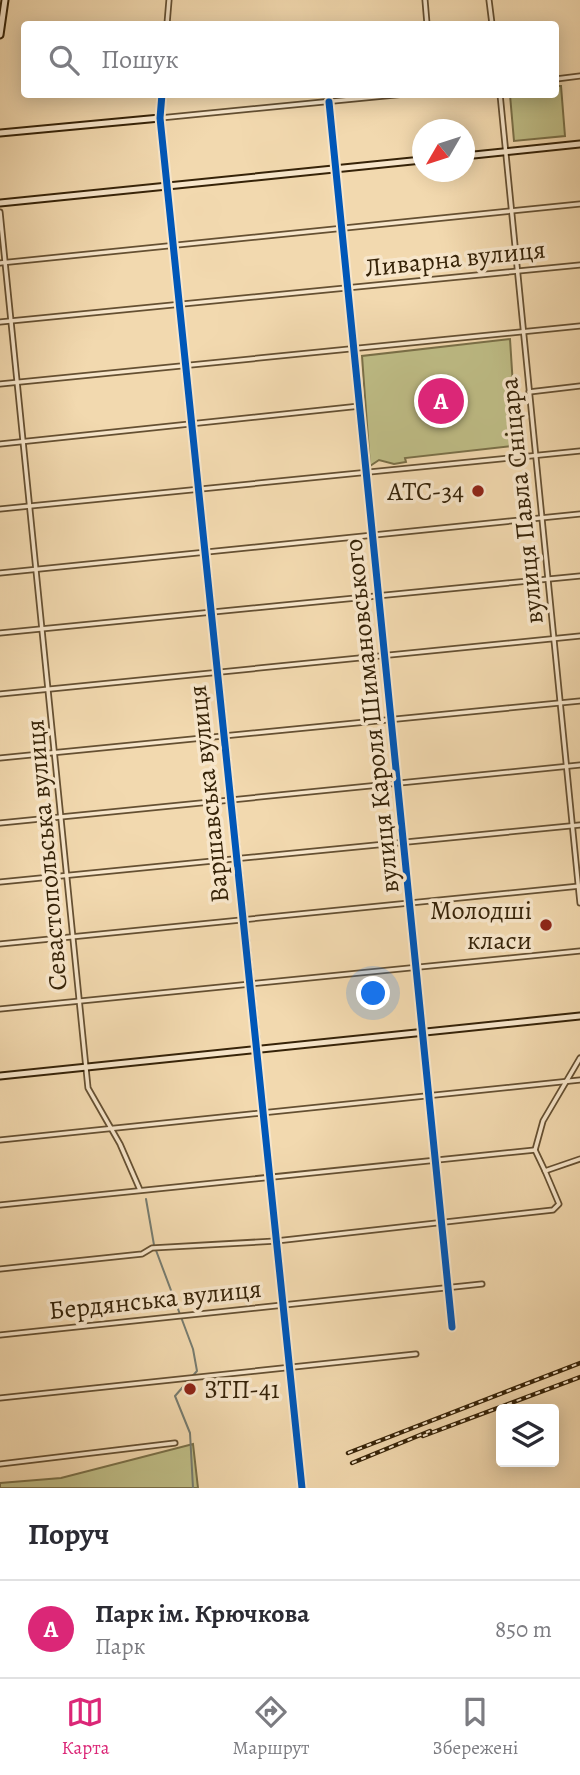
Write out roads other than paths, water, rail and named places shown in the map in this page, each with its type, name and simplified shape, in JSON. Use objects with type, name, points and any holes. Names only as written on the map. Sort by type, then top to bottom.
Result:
[{"type":"street","points":[[0,35],[5,0]]},
{"type":"street","points":[[167,21],[169,0]]},
{"type":"street","points":[[425,0],[427,21]]},
{"type":"street","points":[[489,0],[492,21]]},
{"type":"street","points":[[559,79],[580,76]]},
{"type":"street","name":"Варшавська вулиця","points":[[162,98],[160,118],[197,489],[302,1488]]},
{"type":"street","points":[[0,133],[368,98]]},
{"type":"street","name":"вулиця Павла Сніцара","points":[[500,98],[580,903]]},
{"type":"street","name":"вулиця Кароля Шимановського","points":[[330,102],[452,1327]]},
{"type":"street","points":[[475,155],[580,144]]},
{"type":"street","points":[[0,203],[412,161]]},
{"type":"street","points":[[3,262],[580,204]]},
{"type":"street","name":"Севастопольська вулиця","points":[[0,212],[3,262],[38,569],[88,1088],[111,1128],[140,1190]]},
{"type":"street","name":"Ливарна вулиця","points":[[0,323],[580,265]]},
{"type":"street","points":[[0,384],[580,326]]},
{"type":"street","points":[[529,392],[580,387]]},
{"type":"street","points":[[0,444],[361,406]]},
{"type":"street","points":[[0,509],[580,451]]},
{"type":"street","points":[[0,573],[580,514]]},
{"type":"street","points":[[0,633],[580,576]]},
{"type":"street","points":[[0,694],[580,636]]},
{"type":"street","points":[[0,758],[580,701]]},
{"type":"street","points":[[0,823],[580,765]]},
{"type":"street","points":[[0,882],[580,825]]},
{"type":"street","points":[[0,944],[579,886]]},
{"type":"street","points":[[0,1009],[580,951]]},
{"type":"street","points":[[0,1076],[580,1016]]},
{"type":"street","points":[[0,1269],[142,1254],[152,1248],[276,1241],[553,1210],[559,1205],[535,1150],[543,1121],[580,1058]]},
{"type":"street","points":[[0,1140],[580,1080]]},
{"type":"street","points":[[0,1205],[535,1150]]},
{"type":"street","points":[[545,1171],[580,1159]]},
{"type":"street","name":"Бердянська вулиця","points":[[0,1335],[482,1284]]},
{"type":"street","points":[[0,1398],[416,1354]]},
{"type":"street","points":[[0,1464],[174,1443]]},
{"type":"waterway","points":[[146,1199],[154,1245],[193,1349],[197,1371],[175,1396],[190,1433],[193,1488]]},
{"type":"railway","points":[[348,1453],[580,1363]]},
{"type":"railway","points":[[423,1436],[580,1377]]},
{"type":"railway","points":[[352,1463],[430,1431]]},
{"type":"place","name":"Парк ім. Крючкова","points":[[441,401]]},
{"type":"place","name":"АТС-34","points":[[478,491]]},
{"type":"place","name":"Молодші класи","points":[[546,925]]},
{"type":"place","name":"ЗТП-41","points":[[190,1389]]}]
